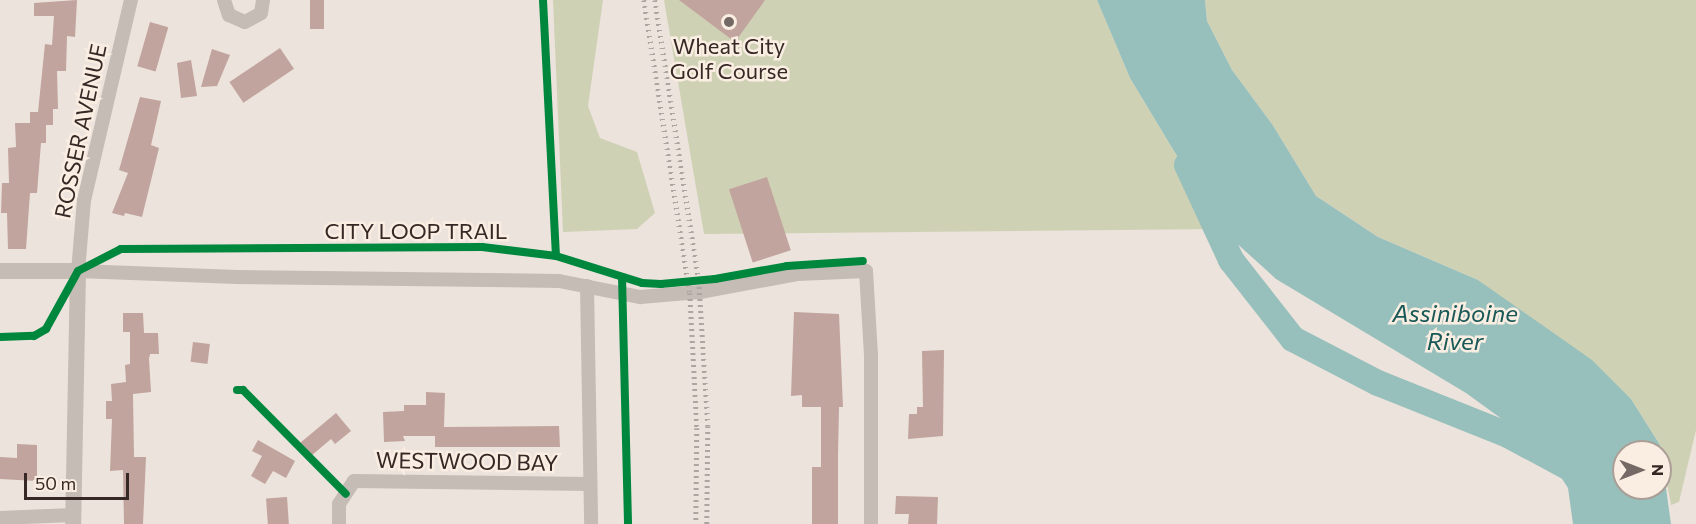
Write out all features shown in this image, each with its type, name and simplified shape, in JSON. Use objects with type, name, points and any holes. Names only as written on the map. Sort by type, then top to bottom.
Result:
[{"type":"street","name":"ROSSER AVENUE","points":[[73,520],[78,271],[84,200],[131,0]]},
{"type":"street","points":[[224,0],[229,15],[245,22],[261,13],[263,0]]},
{"type":"street","points":[[0,271],[559,281],[623,296],[695,292],[798,274],[866,271],[871,355],[871,524]]},
{"type":"street","points":[[587,286],[591,524]]},
{"type":"street","name":"WESTWOOD BAY","points":[[339,524],[339,504],[354,481],[590,484]]},
{"type":"street","points":[[0,518],[73,520]]},
{"type":"green space","points":[[553,0],[603,0],[588,106],[600,138],[637,152],[655,213],[637,229],[563,232]]},
{"type":"green space","name":"Wheat City Golf Course","points":[[664,0],[1097,0],[1130,78],[1221,229],[704,234]]},
{"type":"green space","points":[[1205,0],[1696,0],[1696,430],[1679,502],[1671,505],[1670,500],[1672,500],[1672,440],[1657,440],[1631,399],[1478,280],[1378,237],[1316,196],[1272,124],[1232,70],[1207,21]]},
{"type":"water","name":"Assiniboine River","points":[[1097,0],[1205,0],[1207,21],[1232,70],[1272,124],[1316,196],[1378,237],[1478,280],[1592,360],[1631,399],[1657,440],[1612,440],[1612,500],[1668,500],[1671,524],[1573,524],[1568,488],[1542,448],[1466,393],[1276,279],[1221,229],[1130,78]]},
{"type":"building","points":[[77,0],[75,37],[67,36],[66,71],[57,71],[58,109],[53,109],[53,125],[46,125],[46,143],[41,143],[37,193],[30,193],[26,249],[8,249],[7,213],[1,213],[2,183],[9,183],[8,148],[16,147],[15,123],[30,123],[30,112],[38,112],[45,44],[52,45],[54,16],[34,16],[34,3]]},
{"type":"building","points":[[310,0],[324,0],[324,29],[310,29]]},
{"type":"building","name":"Wheat City Golf Course","points":[[679,0],[765,0],[735,42]]},
{"type":"building","points":[[150,22],[168,27],[156,71],[137,66]]},
{"type":"building","points":[[280,48],[294,69],[243,103],[229,82]]},
{"type":"building","points":[[212,49],[230,55],[217,86],[201,87]]},
{"type":"building","points":[[191,60],[197,96],[181,98],[177,63]]},
{"type":"building","points":[[140,97],[161,101],[151,145],[159,148],[142,217],[125,213],[124,216],[112,213],[128,173],[119,170]]},
{"type":"building","points":[[767,177],[791,250],[753,263],[729,189]]},
{"type":"building","points":[[794,312],[839,314],[843,407],[839,407],[838,524],[812,524],[812,467],[821,467],[821,407],[802,407],[802,395],[791,396]]},
{"type":"building","points":[[123,313],[143,313],[144,333],[158,333],[159,354],[150,354],[149,359],[151,392],[133,394],[134,457],[146,457],[143,524],[124,524],[123,470],[110,471],[112,419],[106,419],[106,401],[112,401],[111,384],[126,382],[125,365],[130,364],[130,332],[123,332]]},
{"type":"building","points":[[193,342],[210,344],[207,364],[191,362]]},
{"type":"building","points":[[944,350],[943,436],[908,439],[909,414],[917,414],[917,407],[923,407],[922,351]]},
{"type":"building","points":[[426,392],[445,393],[444,427],[559,426],[560,447],[435,447],[435,436],[403,436],[405,441],[384,442],[383,412],[404,411],[404,405],[426,405]]},
{"type":"building","points":[[336,413],[351,431],[335,444],[331,439],[311,456],[300,443]]},
{"type":"building","points":[[258,440],[295,461],[286,478],[273,471],[265,484],[251,476],[262,456],[252,451]]},
{"type":"building","points":[[17,444],[37,445],[37,481],[0,479],[0,457],[17,458]]},
{"type":"building","points":[[896,496],[938,497],[937,524],[908,524],[909,514],[895,514]]},
{"type":"building","points":[[287,497],[289,524],[268,524],[266,498]]},
{"type":"waterway","name":"Assiniboine River","points":[[1187,165],[1231,260],[1293,339],[1378,383],[1508,435],[1579,473]]},
{"type":"railway","points":[[644,0],[690,293],[697,428],[696,524]]},
{"type":"railway","points":[[655,0],[699,281],[708,426],[707,524]]},
{"type":"cycle path","points":[[543,0],[556,256]]},
{"type":"cycle path","name":"CITY LOOP TRAIL","points":[[0,337],[34,336],[46,329],[78,271],[121,249],[482,247],[556,256],[642,283],[661,284],[715,279],[787,266],[863,261]]},
{"type":"cycle path","points":[[622,277],[628,524]]},
{"type":"cycle path","points":[[237,390],[243,390],[346,494]]},
{"type":"place","name":"Wheat City Golf Course","points":[[729,22]]}]
